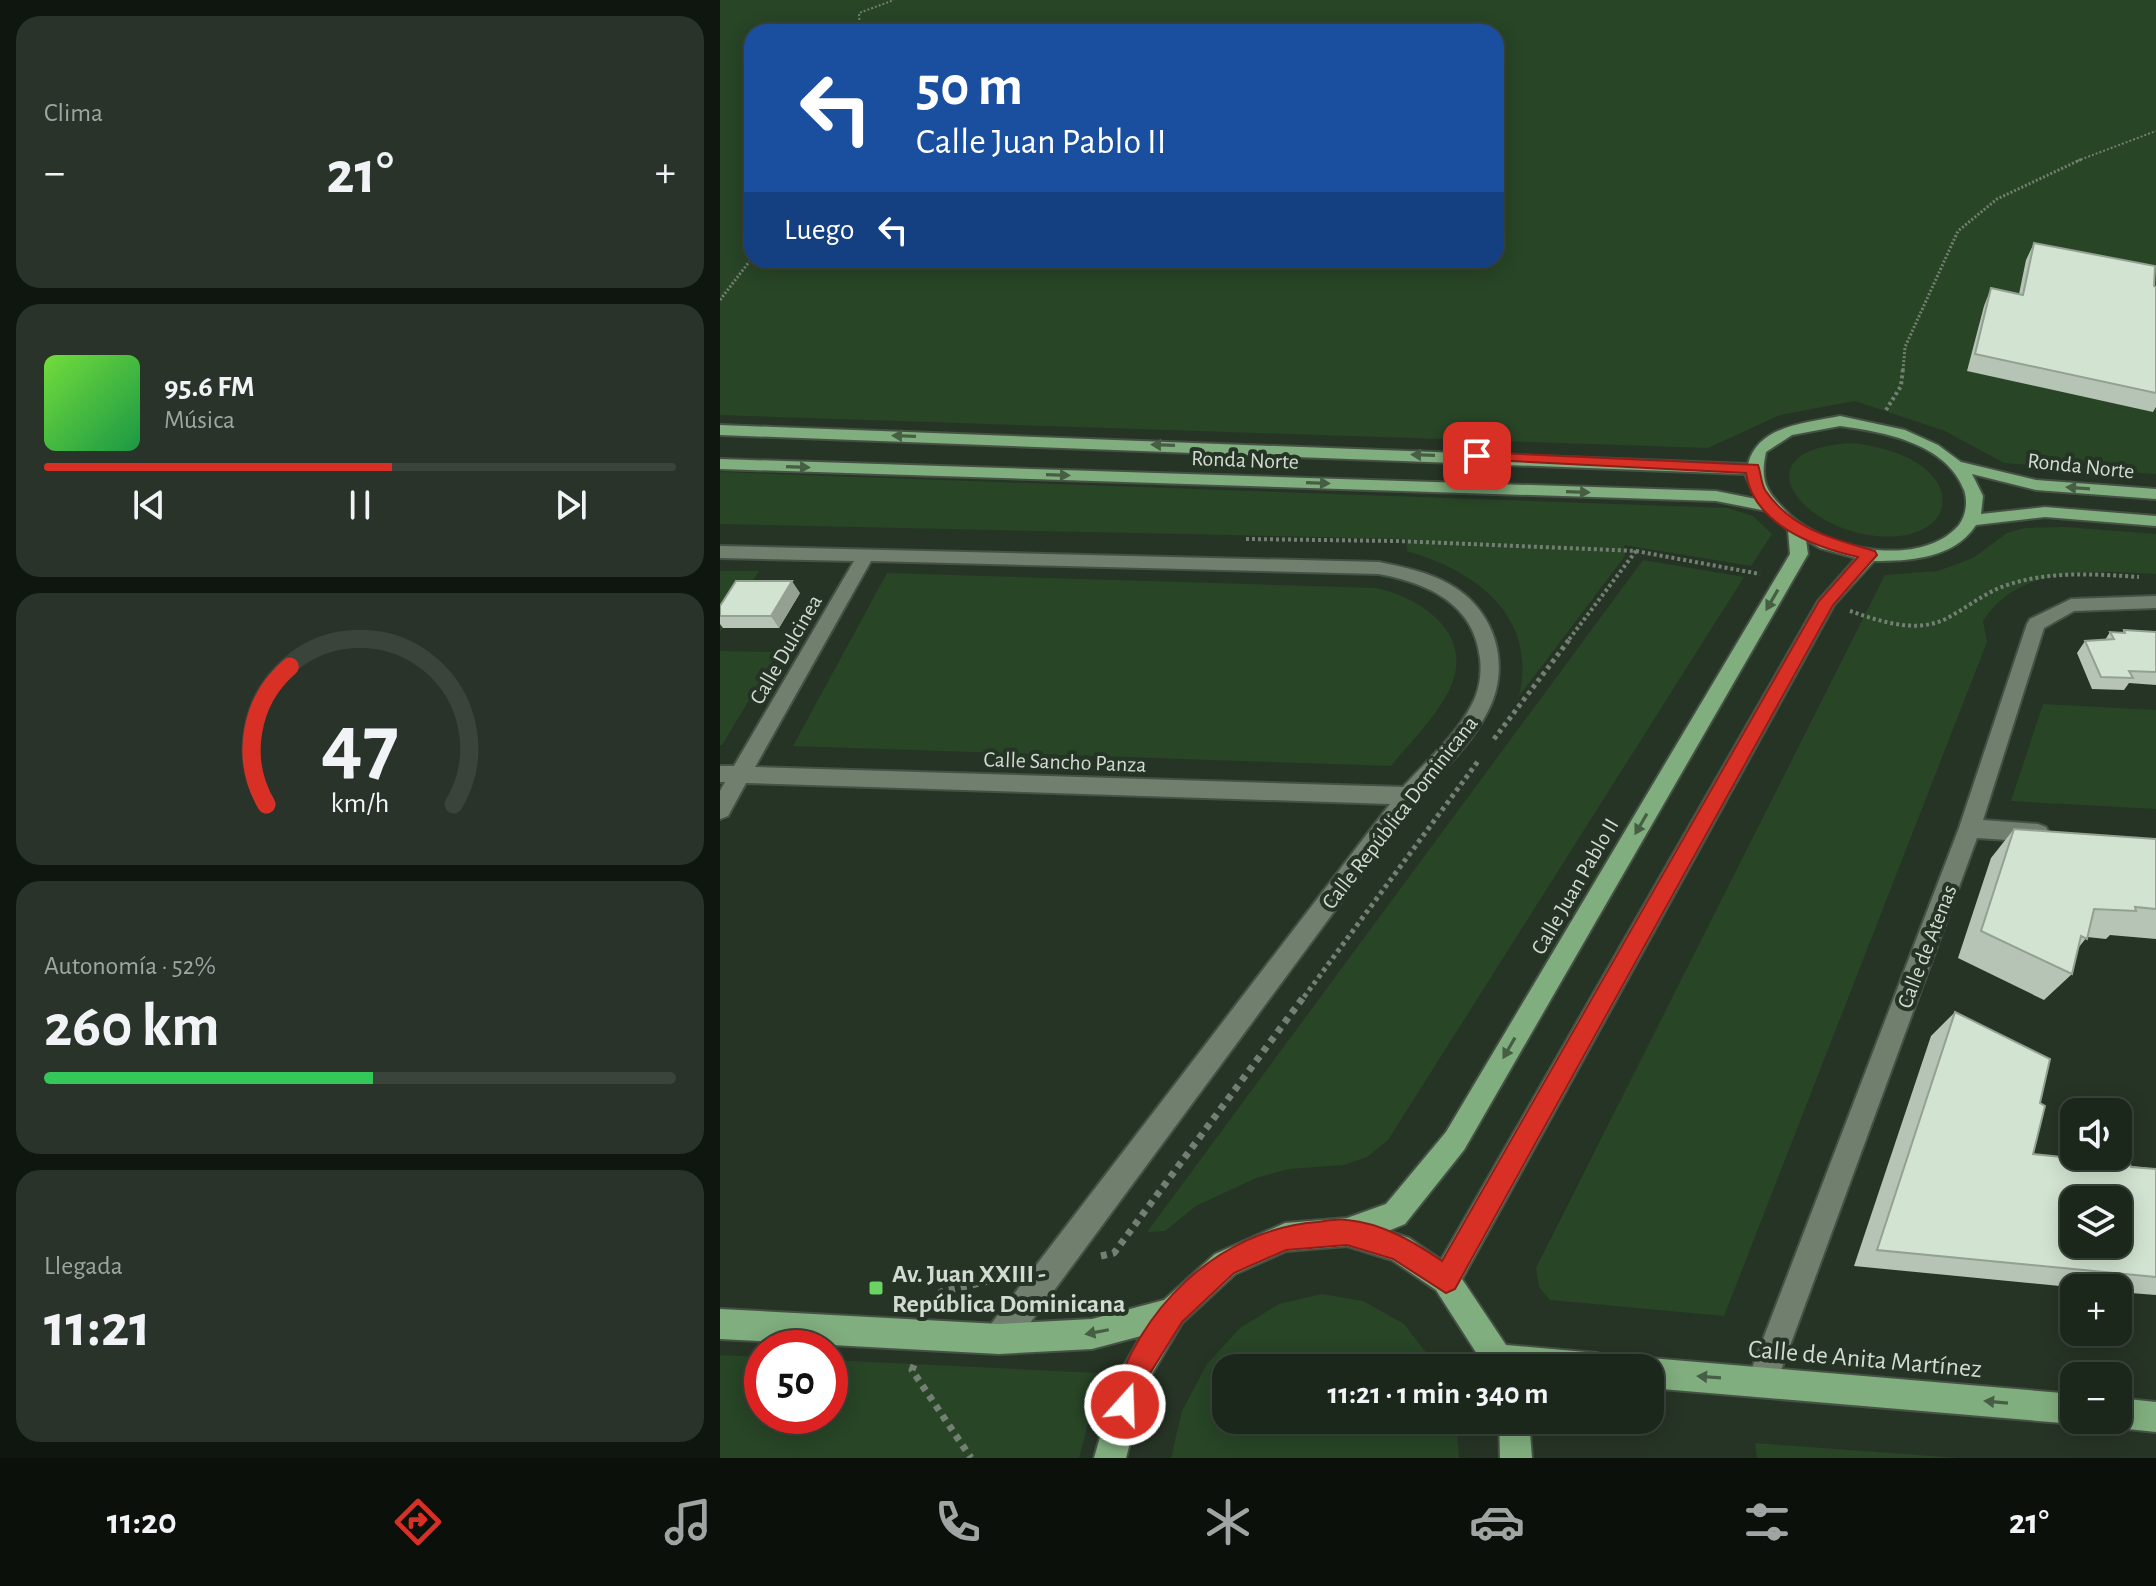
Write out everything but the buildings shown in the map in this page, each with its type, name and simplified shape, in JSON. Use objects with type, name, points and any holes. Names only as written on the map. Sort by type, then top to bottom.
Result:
[{"type":"main road","name":"Ronda Norte","points":[[720,430],[1753,469],[1761,449],[1780,433],[1807,424],[1840,421],[1876,426],[1911,437],[1936,450],[1955,465],[1969,483],[1976,502],[1973,520],[1960,537],[1936,550],[1905,556],[1869,555],[1830,546],[1796,529],[1767,506],[1716,496],[720,464]]},
{"type":"main road","name":"Ronda Norte","points":[[1955,465],[2036,485],[2156,494]]},
{"type":"main road","points":[[1753,469],[1756,487],[1767,506]]},
{"type":"main road","points":[[1973,520],[2045,512],[2156,521]]},
{"type":"main road","name":"Calle Juan Pablo II","points":[[1347,1232],[1395,1214],[1455,1141],[1799,554],[1796,529]]},
{"type":"main road","points":[[1446,1280],[1827,601],[1869,555]]},
{"type":"main road","points":[[1110,1458],[1132,1378],[1172,1313],[1225,1264],[1285,1237],[1347,1232],[1399,1248],[1446,1280],[1494,1354]]},
{"type":"main road","points":[[720,1324],[999,1339],[1092,1334],[1172,1313]]},
{"type":"main road","name":"Calle de Anita Martínez","points":[[1664,1374],[2060,1408]]},
{"type":"main road","points":[[2132,1414],[2156,1417]]},
{"type":"main road","points":[[1515,1434],[1516,1458]]},
{"type":"street","name":"Calle República Dominicana","points":[[720,552],[1379,568],[1430,581],[1454,595],[1474,614],[1488,637],[1491,663],[1479,711],[1408,796],[999,1339]]},
{"type":"street","name":"Calle Dulcinea","points":[[720,810],[730,774],[867,554]]},
{"type":"street","name":"Calle de Atenas","points":[[1762,1381],[1970,828],[2036,624],[2071,605],[2156,602]]},
{"type":"street","name":"Calle Sancho Panza","points":[[730,774],[1408,796]]},
{"type":"street","points":[[1970,828],[2063,834]]},
{"type":"path","points":[[860,24],[859,13],[894,0]]},
{"type":"path","points":[[1876,426],[1901,386],[1905,347],[1958,231],[1997,199],[2077,161],[2156,131]]},
{"type":"path","points":[[720,300],[744,268]]},
{"type":"path","points":[[1239,539],[1396,541],[1636,551],[1751,570],[1782,583]]},
{"type":"path","points":[[1114,1253],[1636,551]]},
{"type":"path","points":[[1827,601],[1882,623],[1935,624],[1992,590],[2038,577],[2098,574],[2141,577]]},
{"type":"green space","points":[[720,0],[2156,0],[2156,474],[2004,463],[1945,431],[1855,401],[1780,415],[1708,448],[720,415]]},
{"type":"green space","points":[[1853,443],[1902,455],[1930,474],[1939,485],[1942,497],[1942,508],[1937,518],[1915,533],[1867,535],[1837,526],[1813,512],[1796,495],[1789,477],[1795,461],[1815,449]]},
{"type":"green space","points":[[720,472],[1728,508],[1753,516],[1772,534],[1751,566],[1624,545],[1625,556],[1519,696],[1522,667],[1519,642],[1510,620],[1496,601],[1477,584],[1456,571],[1407,551],[1406,539],[720,524]]},
{"type":"green space","points":[[2065,527],[2156,534],[2156,574],[2085,573],[2038,580],[1998,602],[1983,621],[1987,642],[1724,1316],[1550,1300],[1539,1287],[1536,1268],[1885,575],[1938,571],[1973,558],[2007,533],[2025,528]]},
{"type":"green space","points":[[1643,560],[1744,577],[1388,1140],[1367,1157],[1344,1165],[1289,1169],[1256,1178],[1196,1206],[1165,1231],[1147,1232]]},
{"type":"green space","points":[[720,571],[759,571],[720,632]]},
{"type":"green space","points":[[887,573],[1376,588],[1410,600],[1439,621],[1455,650],[1456,667],[1451,686],[1439,708],[1391,766],[793,746]]},
{"type":"green space","points":[[720,651],[778,652],[722,745],[720,745]]},
{"type":"green space","points":[[2043,704],[2156,710],[2156,809],[2011,801]]},
{"type":"green space","points":[[1322,1294],[1363,1301],[1404,1324],[1427,1354],[1216,1354],[1240,1328],[1279,1304]]},
{"type":"green space","points":[[720,1355],[744,1356],[744,1434],[848,1434],[848,1361],[1098,1373],[1079,1458],[720,1458]]},
{"type":"green space","points":[[1212,1359],[1212,1434],[1457,1434],[1459,1458],[1171,1458],[1182,1411]]},
{"type":"green space","points":[[1755,1443],[1959,1458],[1757,1458]]},
{"type":"place","name":"Av. Juan XXIII - República Dominicana","points":[[876,1288]]},
{"type":"route","points":[[1125,1405],[1132,1378],[1172,1313],[1225,1264],[1285,1237],[1347,1232],[1399,1248],[1446,1280],[1827,601],[1869,555],[1830,546],[1779,518],[1767,506],[1756,487],[1753,469],[1477,456]]}]
